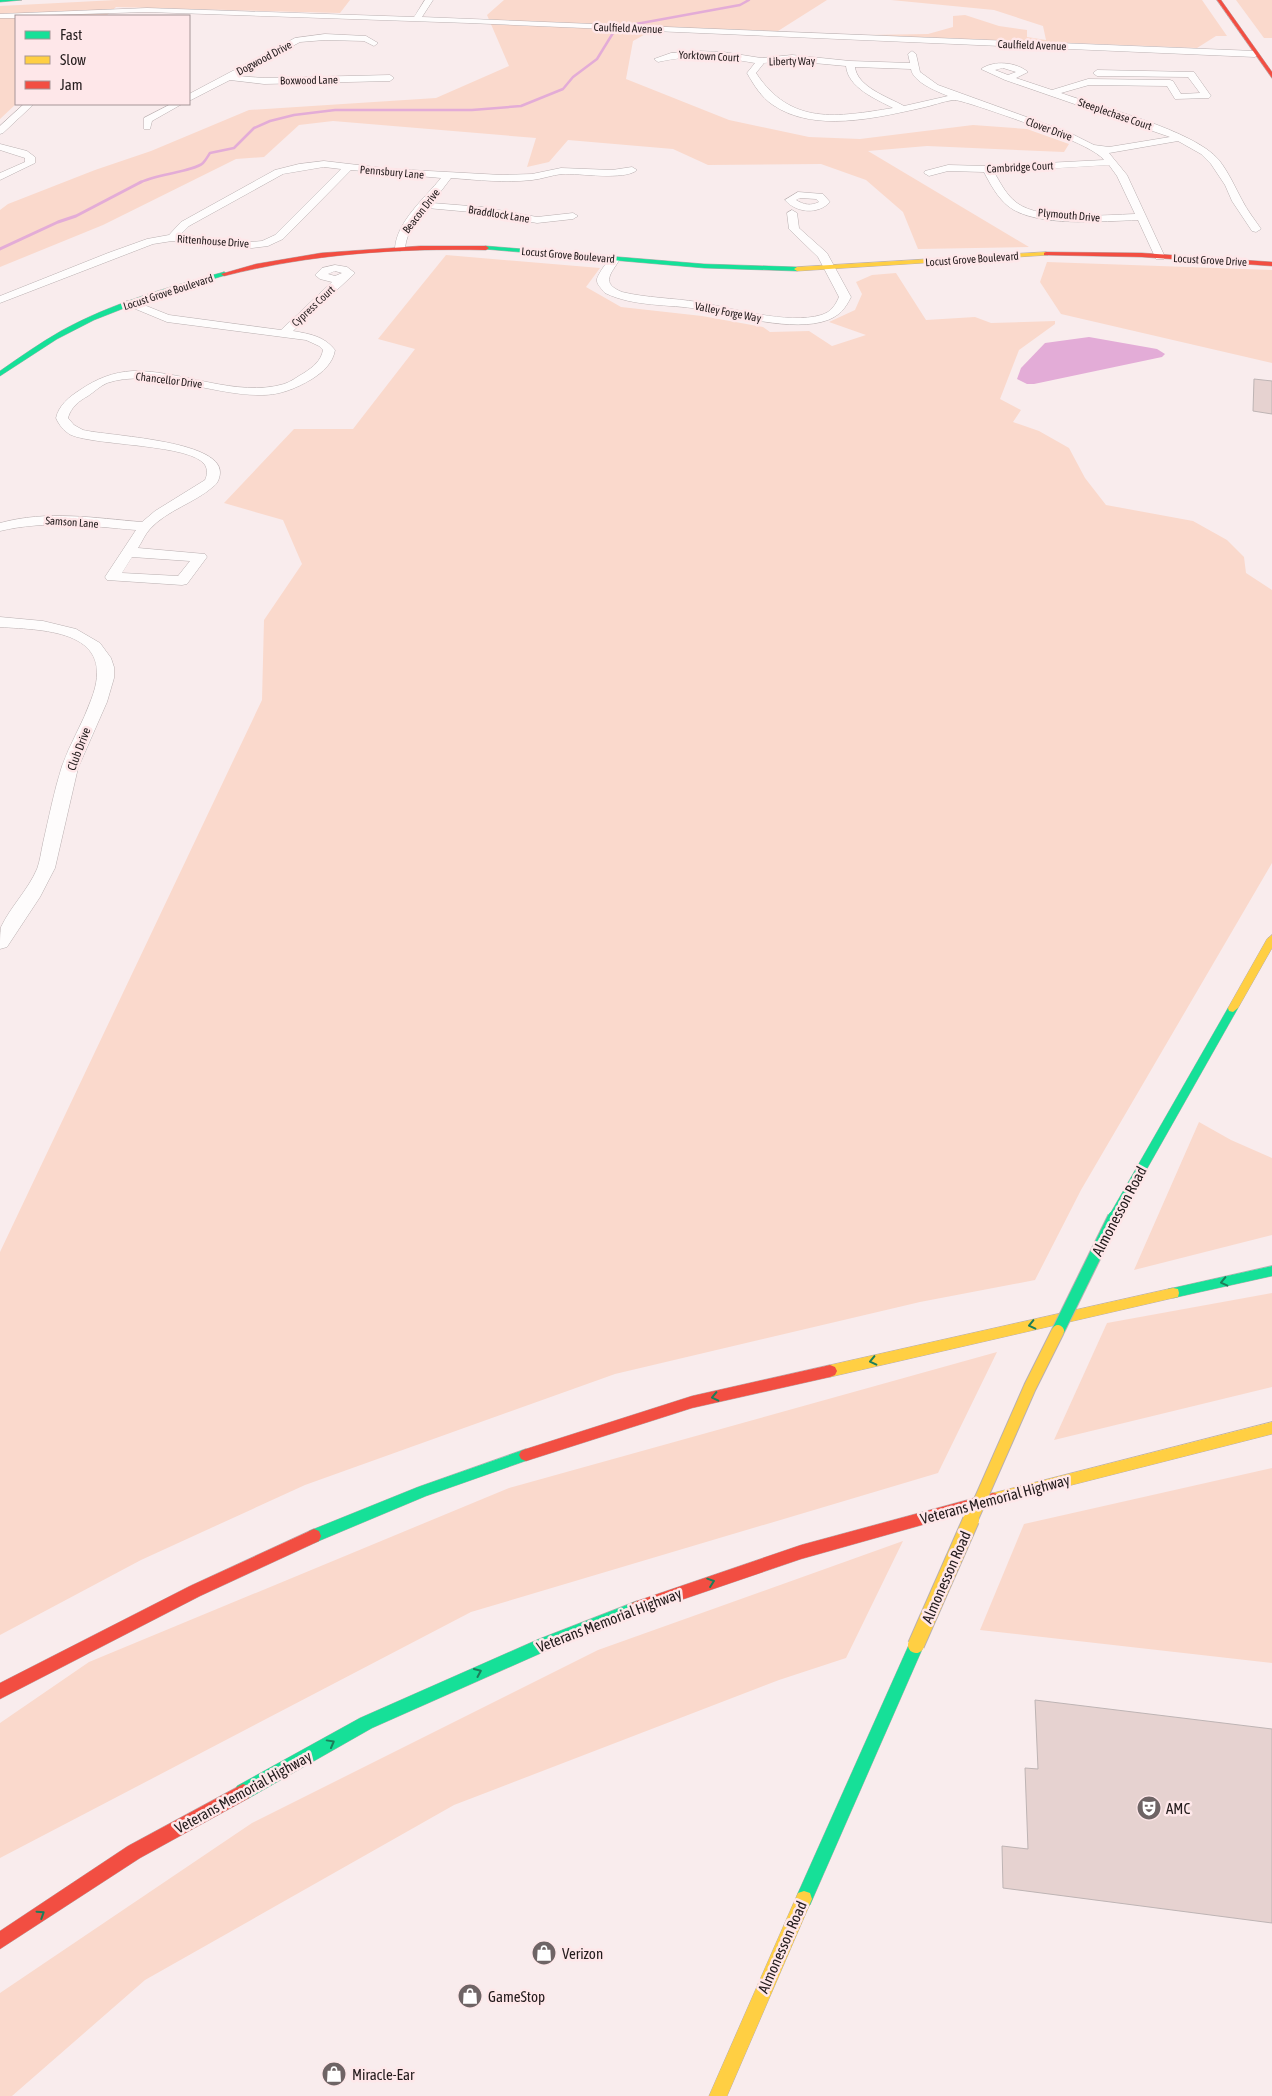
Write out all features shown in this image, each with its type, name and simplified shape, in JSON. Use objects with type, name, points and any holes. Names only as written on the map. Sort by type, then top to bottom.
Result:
[{"type":"main road","points":[[0,1],[20,0]]},
{"type":"main road","points":[[1219,0],[1272,76]]},
{"type":"main road","name":"Locust Grove Boulevard","points":[[0,374],[27,354],[82,323],[130,303],[178,287],[266,265],[400,248],[489,248],[725,268],[832,268],[1014,255],[1090,254],[1160,257]]},
{"type":"main road","name":"Locust Grove Drive","points":[[1160,257],[1268,263]]},
{"type":"main road","name":"Almonesson Road","points":[[718,2096],[1030,1387],[1114,1217],[1272,939]]},
{"type":"main road","points":[[0,1691],[100,1638],[223,1577],[303,1541],[423,1491],[560,1443],[692,1402],[1272,1271]]},
{"type":"main road","name":"Veterans Memorial Highway","points":[[0,1941],[134,1852],[366,1723],[544,1644],[669,1596],[801,1552],[1045,1485],[1272,1428]]},
{"type":"street","points":[[416,19],[430,0]]},
{"type":"street","name":"Caulfield Avenue","points":[[36,15],[126,13],[416,19],[1255,54]]},
{"type":"street","name":"Caulfield Avenue","points":[[0,16],[15,16]]},
{"type":"street","name":"Dogwood Drive","points":[[190,97],[298,40],[325,37],[366,39],[374,43]]},
{"type":"street","points":[[913,66],[911,46],[914,41]]},
{"type":"street","name":"Yorktown Court","points":[[658,59],[674,54],[696,54],[731,56],[761,61]]},
{"type":"street","name":"Liberty Way","points":[[913,66],[850,64],[792,58],[761,61],[751,72],[759,88],[783,108],[804,116],[839,118],[926,106],[956,96]]},
{"type":"street","points":[[850,64],[851,74],[865,89],[902,109]]},
{"type":"street","name":"Clover Drive","points":[[913,66],[916,73],[924,80],[956,96],[1066,134],[1106,155],[1122,175],[1160,257]]},
{"type":"street","name":"Steeplechase Court","points":[[1052,93],[1088,82],[1096,74],[1192,74],[1206,96],[1178,97],[1170,83],[1096,74]]},
{"type":"street","name":"Boxwood Lane","points":[[227,77],[264,81],[390,78]]},
{"type":"street","name":"Steeplechase Court","points":[[1008,78],[1177,136],[1204,152],[1215,162],[1256,229]]},
{"type":"street","points":[[0,131],[28,105]]},
{"type":"street","points":[[147,127],[147,120],[175,105]]},
{"type":"street","name":"Steeplechase Court","points":[[1094,148],[1118,148],[1174,139],[1177,136]]},
{"type":"street","points":[[0,147],[24,153],[30,158],[30,163],[0,180]]},
{"type":"street","name":"Cambridge Court","points":[[929,173],[948,168],[987,169],[1113,162]]},
{"type":"street","name":"Pennsbury Lane","points":[[172,238],[185,224],[279,172],[299,167],[324,164],[348,168],[448,176],[512,178],[532,177],[561,171],[612,173],[632,170]]},
{"type":"street","name":"Rittenhouse Drive","points":[[0,300],[112,254],[151,241],[172,238],[252,245],[264,244],[279,237],[348,168]]},
{"type":"street","name":"Plymouth Drive","points":[[987,169],[997,188],[1016,207],[1063,217],[1140,217]]},
{"type":"street","name":"Beacon Drive","points":[[400,248],[401,236],[448,176]]},
{"type":"street","points":[[792,208],[815,207],[823,204],[825,200],[819,196],[803,194],[791,198],[794,229],[821,252],[832,268]]},
{"type":"street","name":"Braddlock Lane","points":[[424,205],[482,210],[537,220],[573,216]]},
{"type":"street","name":"Valley Forge Way","points":[[614,259],[603,278],[603,282],[610,291],[618,295],[703,306],[761,319],[800,321],[820,318],[838,310],[843,304],[845,297],[832,268]]},
{"type":"street","name":"Cypress Court","points":[[284,334],[340,281],[338,279]]},
{"type":"street","name":"Chancellor Drive","points":[[129,552],[200,557],[182,581],[112,577],[145,526],[210,483],[214,474],[211,463],[202,457],[186,451],[79,433],[70,429],[62,420],[65,409],[89,387],[122,376],[153,376],[248,390],[272,390],[291,386],[309,377],[325,361],[329,350],[323,343],[314,339],[167,318],[130,303]]},
{"type":"street","name":"Samson Lane","points":[[0,527],[22,521],[45,520],[145,526]]},
{"type":"street","name":"Club Drive","points":[[0,622],[53,627],[82,637],[98,650],[104,659],[107,672],[103,690],[74,757],[46,868],[0,942]]},
{"type":"shaded area","points":[[116,0],[350,0],[340,13],[116,7],[107,15],[15,15],[15,105],[0,119],[0,6]]},
{"type":"shaded area","points":[[504,0],[827,0],[778,31],[658,27],[633,41],[626,79],[729,120],[809,137],[860,139],[973,125],[1027,129],[1069,144],[1064,152],[927,146],[868,151],[1029,247],[918,249],[903,212],[866,180],[821,164],[708,165],[673,149],[568,140],[549,162],[527,167],[536,138],[333,121],[299,125],[264,157],[236,159],[103,225],[0,267],[0,210],[8,204],[95,170],[151,151],[249,110],[436,98],[509,66],[487,15]]},
{"type":"shaded area","points":[[891,0],[1202,0],[1227,36],[1216,36],[1197,48],[867,35],[928,34],[953,27],[953,16],[965,15],[999,26],[1027,30],[1027,37],[1046,40],[1043,26],[994,10]]},
{"type":"shaded area","points":[[1236,0],[1272,0],[1272,38],[1264,38]]},
{"type":"shaded area","points":[[446,255],[600,268],[586,287],[621,307],[702,316],[763,327],[770,332],[809,331],[832,346],[866,335],[829,322],[855,310],[862,294],[856,282],[872,275],[896,273],[926,320],[975,317],[991,323],[1055,321],[1055,324],[1019,350],[1000,399],[1021,410],[1013,422],[1039,431],[1069,448],[1085,478],[1106,505],[1193,521],[1227,540],[1244,557],[1246,573],[1272,590],[1272,863],[1081,1190],[1035,1280],[920,1302],[615,1374],[305,1485],[141,1560],[0,1635],[0,1252],[262,700],[264,620],[302,564],[283,520],[224,503],[294,429],[353,429],[415,349],[378,339]]},
{"type":"shaded area","points":[[1047,262],[1272,270],[1272,363],[1061,314],[1040,282]]},
{"type":"shaded area","points":[[1089,337],[1157,349],[1165,354],[1162,357],[1034,384],[1027,384],[1017,379],[1021,368],[1045,343]]},
{"type":"shaded area","points":[[1199,1122],[1231,1140],[1272,1158],[1272,1235],[1134,1270]]},
{"type":"shaded area","points":[[1272,1293],[1272,1387],[1054,1440],[1107,1323]]},
{"type":"shaded area","points":[[997,1352],[938,1473],[471,1612],[0,1858],[0,1723],[89,1662],[509,1488]]},
{"type":"shaded area","points":[[1272,1468],[1272,1663],[980,1630],[1024,1524]]},
{"type":"shaded area","points":[[903,1541],[846,1658],[779,1680],[454,1805],[145,1980],[12,2096],[0,2096],[0,1993],[252,1823],[598,1650]]},
{"type":"building","points":[[1254,379],[1272,381],[1272,414],[1253,411]]},
{"type":"building","name":"AMC","points":[[1035,1700],[1272,1729],[1272,1923],[1003,1888],[1002,1846],[1028,1849],[1025,1768],[1038,1769]]},
{"type":"waterway","points":[[139,183],[154,177],[198,166],[204,162],[210,153],[234,148],[254,128],[270,121],[294,115],[335,110],[472,110],[521,106],[563,89],[573,77],[597,59],[613,33],[625,26],[740,5],[749,0]]},
{"type":"waterway","points":[[0,249],[58,222],[76,216],[139,183]]},
{"type":"traffic: fast","points":[[0,1],[20,0]]},
{"type":"traffic: fast","points":[[486,248],[704,266],[797,269]]},
{"type":"traffic: fast","points":[[0,374],[55,337],[92,318],[148,297],[224,274]]},
{"type":"traffic: fast","points":[[1114,1217],[1233,1008]]},
{"type":"traffic: fast","points":[[1058,1331],[1114,1217]]},
{"type":"traffic: fast","points":[[1173,1293],[1272,1271]]},
{"type":"traffic: fast","points":[[314,1536],[423,1491],[526,1455]]},
{"type":"traffic: fast","points":[[243,1792],[366,1723],[544,1644],[637,1608]]},
{"type":"traffic: fast","points":[[804,1899],[916,1645]]},
{"type":"traffic: slow","points":[[797,269],[1046,254]]},
{"type":"traffic: slow","points":[[1233,1008],[1272,939]]},
{"type":"traffic: slow","points":[[830,1371],[1173,1293]]},
{"type":"traffic: slow","points":[[916,1645],[1030,1387],[1058,1331]]},
{"type":"traffic: slow","points":[[993,1499],[1272,1428]]},
{"type":"traffic: slow","points":[[718,2096],[804,1899]]},
{"type":"traffic: jam","points":[[1219,0],[1272,76]]},
{"type":"traffic: jam","points":[[224,274],[288,260],[354,251],[453,247],[486,248]]},
{"type":"traffic: jam","points":[[1046,254],[1142,255],[1272,264]]},
{"type":"traffic: jam","points":[[526,1455],[692,1402],[830,1371]]},
{"type":"traffic: jam","points":[[637,1608],[801,1552],[993,1499]]},
{"type":"traffic: jam","points":[[0,1691],[156,1610],[314,1536]]},
{"type":"traffic: jam","points":[[0,1941],[134,1852],[243,1792]]},
{"type":"place","name":"AMC","points":[[1149,1808]]},
{"type":"place","name":"Verizon","points":[[544,1953]]},
{"type":"place","name":"GameStop","points":[[470,1996]]},
{"type":"place","name":"Miracle-Ear","points":[[334,2074]]}]
